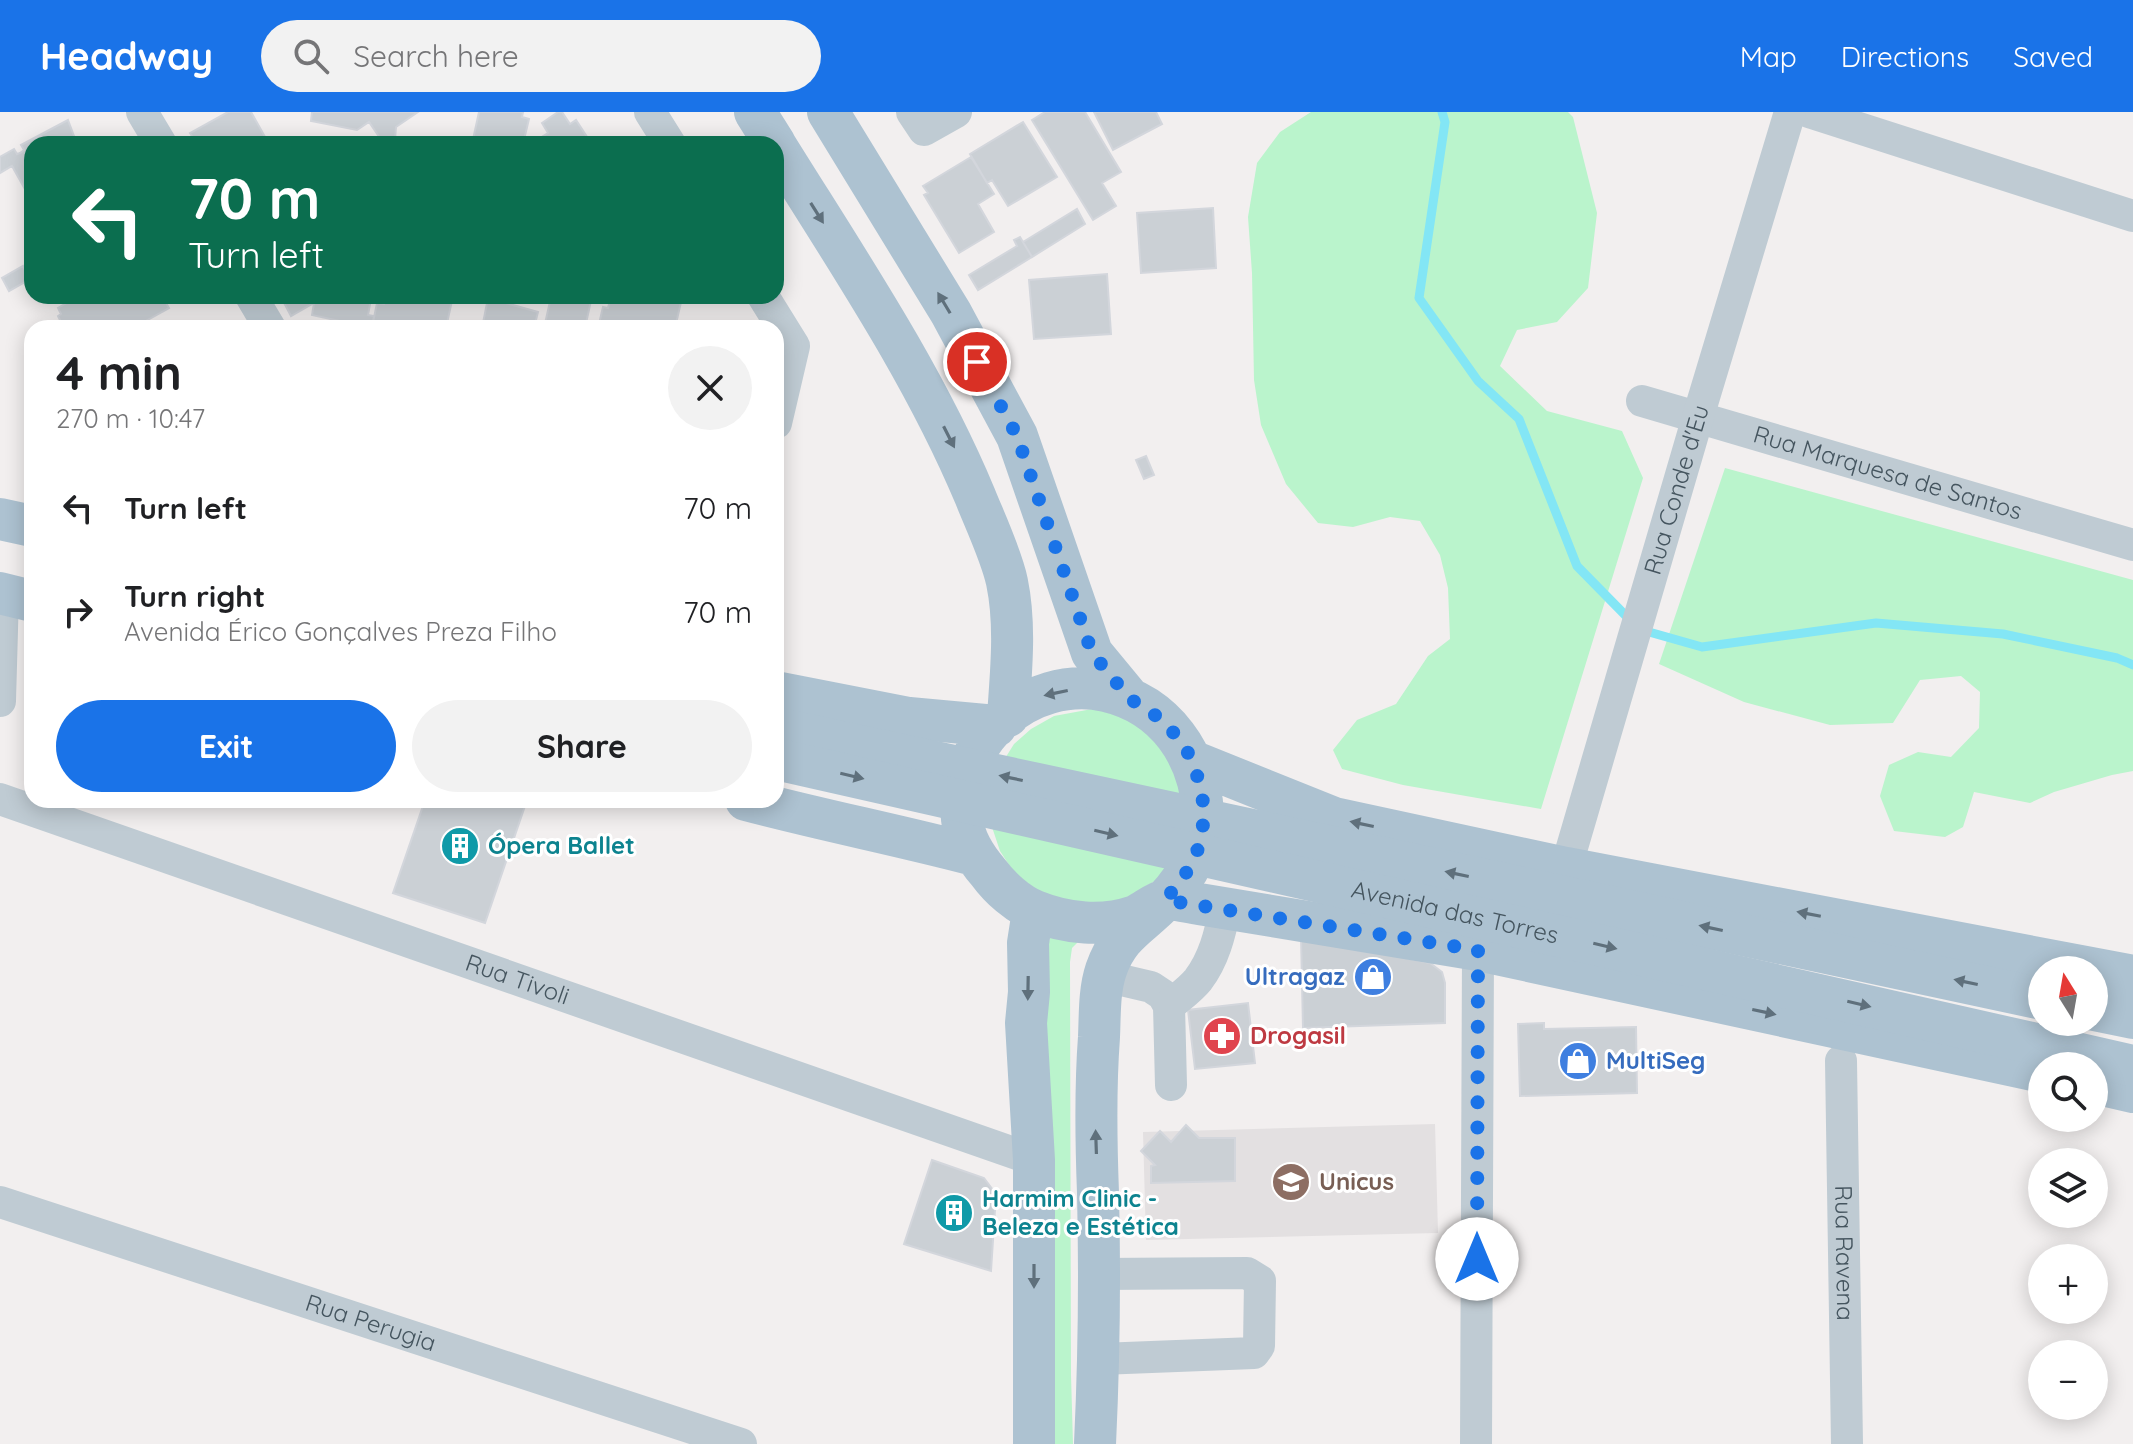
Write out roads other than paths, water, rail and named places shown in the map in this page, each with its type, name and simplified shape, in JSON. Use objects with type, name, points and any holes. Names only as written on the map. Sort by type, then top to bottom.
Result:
[{"type":"main road","points":[[755,112],[770,136]]},
{"type":"main road","points":[[828,112],[951,313],[1017,436],[1092,653],[1130,699]]},
{"type":"main road","points":[[784,160],[902,350],[953,443],[986,521],[1007,581],[1012,639],[1002,721]]},
{"type":"main road","points":[[0,519],[24,524]]},
{"type":"main road","points":[[1095,1444],[1100,1359],[1100,1274],[1095,1094],[1104,976],[1111,955],[1122,938],[1165,900],[1184,877],[1198,849],[1204,820],[1202,790],[1184,748],[1159,718],[1130,699],[1088,689],[1060,691],[1031,699],[1002,721],[974,753],[962,786],[962,822],[985,868],[1017,900],[1033,911],[1072,922],[1105,923],[1136,915],[1165,900],[1225,909],[1478,950],[2028,1069]]},
{"type":"main road","points":[[784,694],[909,718],[1002,721]]},
{"type":"main road","name":"Avenida das Torres","points":[[784,730],[2028,996]]},
{"type":"main road","points":[[1184,748],[1334,818],[1566,868],[2133,976]]},
{"type":"main road","name":"Avenida das Torres","points":[[784,761],[2133,1066]]},
{"type":"main road","points":[[776,808],[893,834],[985,868]]},
{"type":"main road","points":[[1033,911],[1028,943],[1026,1023],[1034,1160],[1034,1444]]},
{"type":"main road","points":[[2108,1013],[2133,1018]]},
{"type":"main road","points":[[2108,1086],[2133,1092]]},
{"type":"street","points":[[142,112],[156,136]]},
{"type":"street","points":[[650,112],[665,136]]},
{"type":"street","points":[[918,121],[956,112]]},
{"type":"street","name":"Rua Conde d'Eu","points":[[1566,868],[1790,112]]},
{"type":"street","points":[[1809,112],[2133,216]]},
{"type":"street","points":[[784,330],[794,346],[784,389]]},
{"type":"street","name":"Rua Marquesa de Santos","points":[[1642,401],[2133,545]]},
{"type":"street","points":[[0,701],[12,596]]},
{"type":"street","name":"Rua Tivoli","points":[[0,799],[24,807]]},
{"type":"street","name":"Rua Tivoli","points":[[26,808],[1034,1160]]},
{"type":"street","points":[[1169,1006],[1197,982],[1210,962],[1225,909]]},
{"type":"street","points":[[1476,1444],[1478,950]]},
{"type":"street","points":[[1104,976],[1151,987],[1163,995],[1169,1006],[1171,1085]]},
{"type":"street","name":"Rua Ravena","points":[[1841,1061],[1847,1444]]},
{"type":"street","name":"Rua Perugia","points":[[0,1202],[741,1444]]},
{"type":"street","points":[[1100,1274],[1247,1273],[1260,1281],[1259,1346],[1254,1353],[1100,1359]]},
{"type":"waterway","points":[[1442,112],[1445,122],[1419,298],[1478,381],[1519,419],[1577,566],[1631,621]]},
{"type":"waterway","points":[[1642,630],[1702,647],[1876,623],[2003,634],[2117,658],[2133,665]]},
{"type":"place","name":"Ópera Ballet","points":[[460,846]]},
{"type":"place","name":"Ultragaz","points":[[1373,977]]},
{"type":"place","name":"Drogasil","points":[[1222,1036]]},
{"type":"place","name":"MultiSeg","points":[[1578,1061]]},
{"type":"place","name":"Unicus","points":[[1291,1182]]},
{"type":"place","name":"Harmim Clinic - Beleza e Estética","points":[[954,1213]]}]
